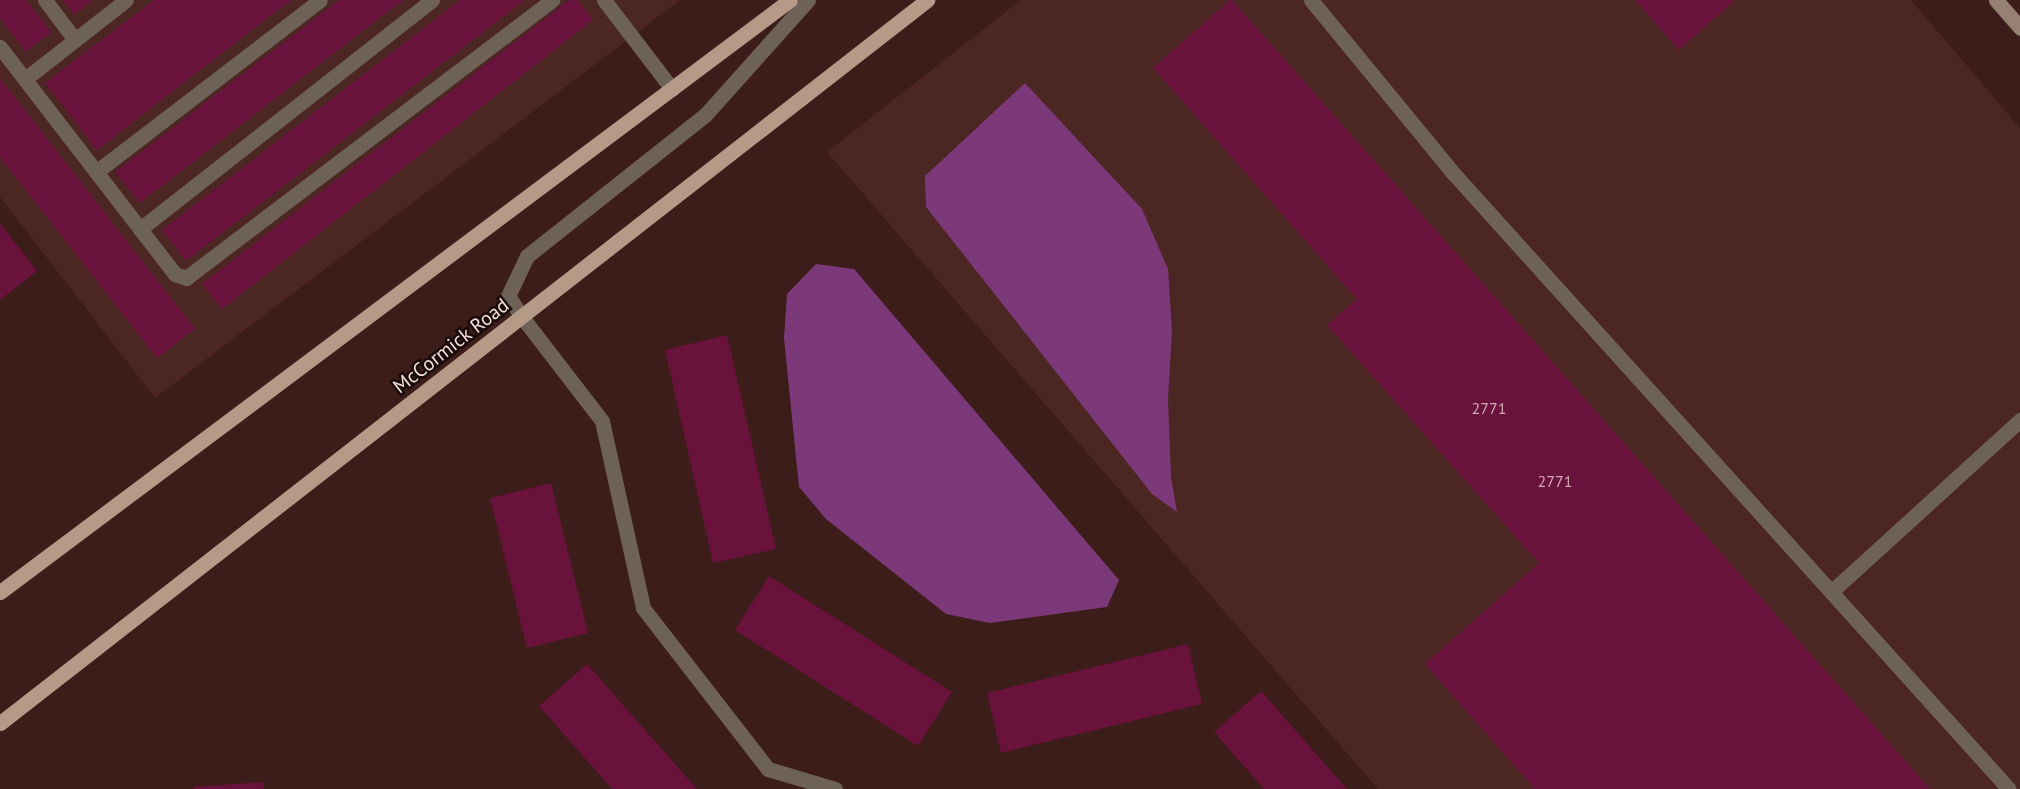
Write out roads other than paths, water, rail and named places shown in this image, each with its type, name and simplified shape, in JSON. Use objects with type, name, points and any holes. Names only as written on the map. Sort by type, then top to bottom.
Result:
[{"type":"main road","points":[[0,592],[790,0]]},
{"type":"main road","name":"McCormick Road","points":[[0,723],[927,0]]},
{"type":"street","points":[[45,0],[75,39]]},
{"type":"street","points":[[24,79],[125,0]]},
{"type":"street","points":[[96,172],[320,0]]},
{"type":"street","points":[[140,229],[432,0]]},
{"type":"street","points":[[0,47],[175,274],[186,278],[552,0]]},
{"type":"street","points":[[604,0],[672,88]]},
{"type":"street","points":[[808,0],[705,115],[527,256],[508,296],[602,421],[643,608],[768,769],[835,789]]},
{"type":"street","points":[[1311,0],[1454,174],[2009,789]]},
{"type":"street","points":[[1996,0],[2020,28]]},
{"type":"street","points":[[1831,592],[2020,420]]}]
